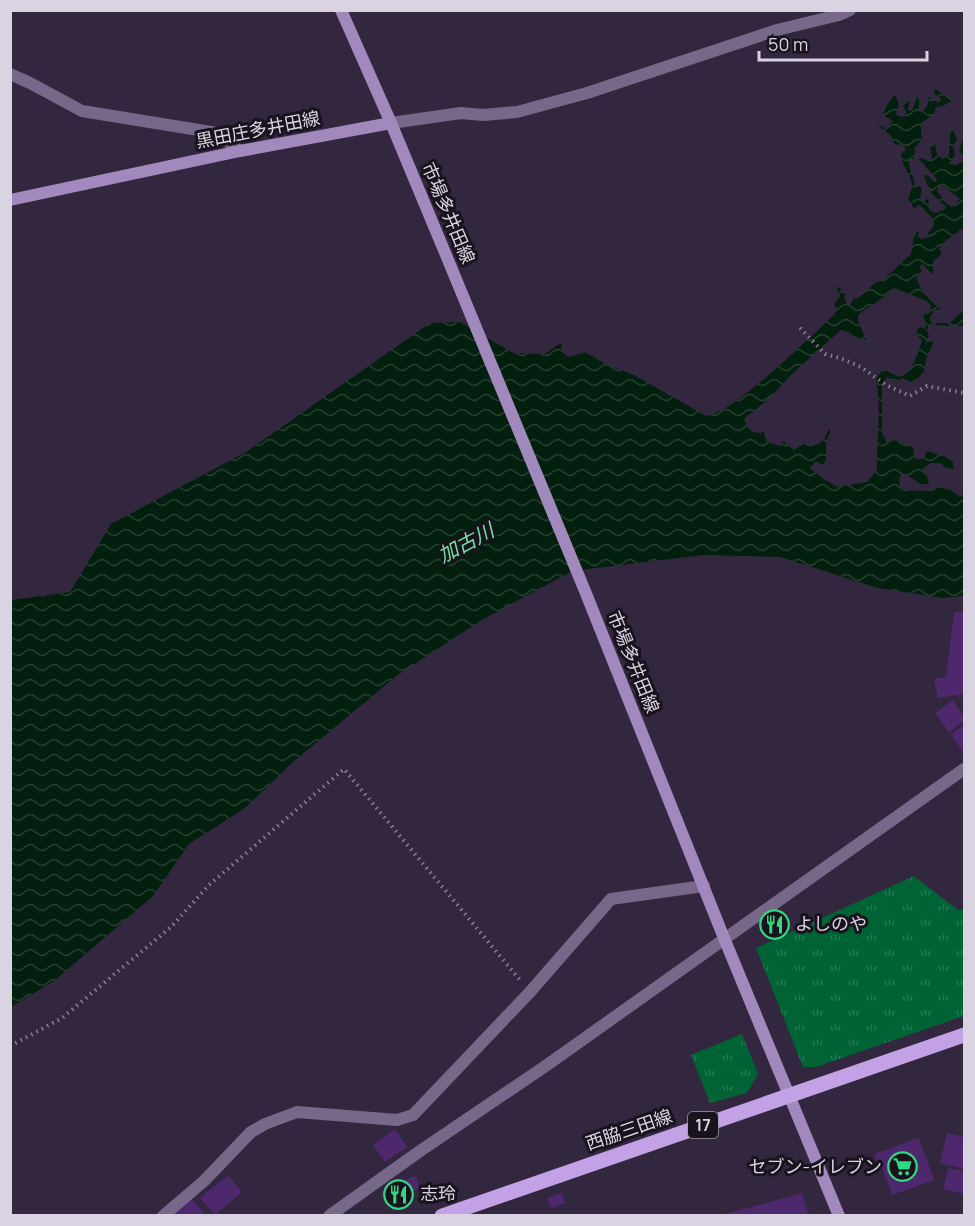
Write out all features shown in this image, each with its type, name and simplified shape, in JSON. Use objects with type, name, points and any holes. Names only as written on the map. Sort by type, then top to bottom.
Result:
[{"type":"main road","points":[[340,10],[392,123]]},
{"type":"main road","name":"黒田庄多井田線","points":[[10,200],[240,151],[392,123]]},
{"type":"main road","name":"市場多井田線","points":[[392,123],[839,1215]]},
{"type":"main road","name":"西脇三田線","points":[[442,1215],[964,1035]]},
{"type":"street","points":[[392,123],[461,113],[483,115],[517,112],[587,93],[777,30],[839,15],[850,10]]},
{"type":"street","points":[[10,74],[82,111],[217,133],[240,151]]},
{"type":"street","points":[[329,1215],[420,1150],[547,1065],[964,769]]},
{"type":"street","points":[[163,1215],[204,1181],[251,1132],[265,1124],[297,1112],[397,1120],[413,1115],[530,992],[611,899],[704,886]]},
{"type":"path","points":[[800,328],[825,354],[861,367],[886,385],[910,396],[927,386],[964,393]]},
{"type":"path","points":[[10,1046],[62,1018],[171,927],[209,885],[344,769],[530,992]]},
{"type":"green space","points":[[914,876],[958,910],[964,910],[964,1016],[816,1067],[803,1067],[756,948]]},
{"type":"green space","points":[[742,1034],[758,1074],[747,1093],[710,1103],[691,1055]]},
{"type":"water","name":"加古川","points":[[934,89],[954,99],[943,106],[936,107],[934,114],[921,123],[921,139],[915,147],[914,159],[909,159],[910,167],[915,187],[922,188],[920,199],[924,202],[927,199],[929,201],[928,208],[934,213],[944,210],[946,207],[930,192],[931,189],[924,177],[925,172],[933,181],[936,182],[937,179],[919,159],[928,161],[932,158],[930,148],[935,143],[937,155],[943,159],[949,155],[950,133],[953,130],[957,139],[953,147],[955,155],[949,164],[956,165],[962,162],[963,156],[959,150],[964,139],[964,227],[943,243],[939,249],[942,254],[933,261],[933,274],[923,264],[919,266],[922,272],[916,275],[925,294],[940,308],[938,310],[933,308],[931,323],[950,323],[964,312],[964,326],[929,325],[927,330],[929,336],[925,343],[934,340],[924,371],[914,383],[902,378],[896,382],[887,377],[882,384],[882,433],[887,443],[892,439],[913,447],[915,459],[923,459],[927,451],[952,459],[954,469],[946,468],[941,463],[931,463],[922,469],[929,484],[920,484],[901,474],[899,480],[901,490],[928,491],[936,487],[951,490],[960,497],[964,494],[964,596],[943,598],[878,588],[780,557],[704,555],[572,571],[482,620],[399,674],[293,762],[245,808],[189,844],[153,896],[54,981],[11,1007],[11,600],[70,592],[111,524],[246,452],[430,323],[460,322],[513,353],[545,354],[561,343],[562,351],[569,357],[586,352],[605,364],[634,375],[706,416],[719,412],[772,373],[834,315],[837,310],[834,304],[840,296],[836,287],[846,294],[844,298],[850,306],[853,299],[858,298],[875,283],[883,280],[911,254],[916,232],[919,231],[918,237],[921,239],[930,237],[928,233],[933,227],[934,220],[920,205],[916,206],[915,210],[908,198],[912,185],[901,154],[906,149],[902,144],[895,145],[891,136],[875,122],[886,129],[893,121],[883,115],[895,94],[899,105],[896,115],[903,117],[906,112],[903,106],[908,98],[908,110],[912,111],[917,97],[919,99],[919,112],[923,111],[928,104],[928,97],[938,103],[942,100],[935,94]],"holes":[[[942,185],[959,198],[958,204],[952,207],[946,203],[937,191]],[[894,288],[927,301],[931,306],[930,313],[923,315],[926,323],[925,329],[919,327],[916,334],[922,340],[908,372],[899,377],[883,369],[876,380],[879,413],[877,470],[867,482],[837,487],[810,468],[816,461],[823,465],[826,459],[826,443],[830,428],[822,442],[813,446],[805,443],[794,450],[783,441],[780,446],[766,441],[764,432],[751,431],[744,419],[841,330],[866,340],[858,321],[858,315]]]},
{"type":"building","points":[[964,611],[964,694],[938,698],[934,679],[946,677],[954,613]]},
{"type":"building","points":[[953,700],[964,717],[964,721],[949,732],[935,713]]},
{"type":"building","points":[[964,725],[964,754],[951,734]]},
{"type":"building","points":[[780,911],[789,924],[769,937],[760,925]]},
{"type":"building","points":[[395,1129],[407,1147],[385,1162],[373,1145]]},
{"type":"building","points":[[947,1133],[964,1137],[964,1169],[940,1163]]},
{"type":"building","points":[[919,1138],[934,1180],[892,1195],[882,1167],[879,1168],[874,1154]]},
{"type":"building","points":[[948,1168],[964,1171],[964,1194],[943,1189]]},
{"type":"building","points":[[228,1175],[242,1192],[215,1215],[200,1198]]},
{"type":"building","points":[[416,1176],[420,1189],[408,1193],[412,1204],[392,1211],[384,1187]]},
{"type":"building","points":[[562,1193],[565,1203],[551,1208],[547,1198]]},
{"type":"building","points":[[802,1193],[809,1216],[722,1216],[722,1215]]},
{"type":"building","points":[[191,1198],[207,1216],[173,1216]]},
{"type":"place","name":"よしのや","points":[[774,924]]},
{"type":"place","name":"セブン-イレブン","points":[[903,1167]]},
{"type":"place","name":"志玲","points":[[399,1194]]}]
